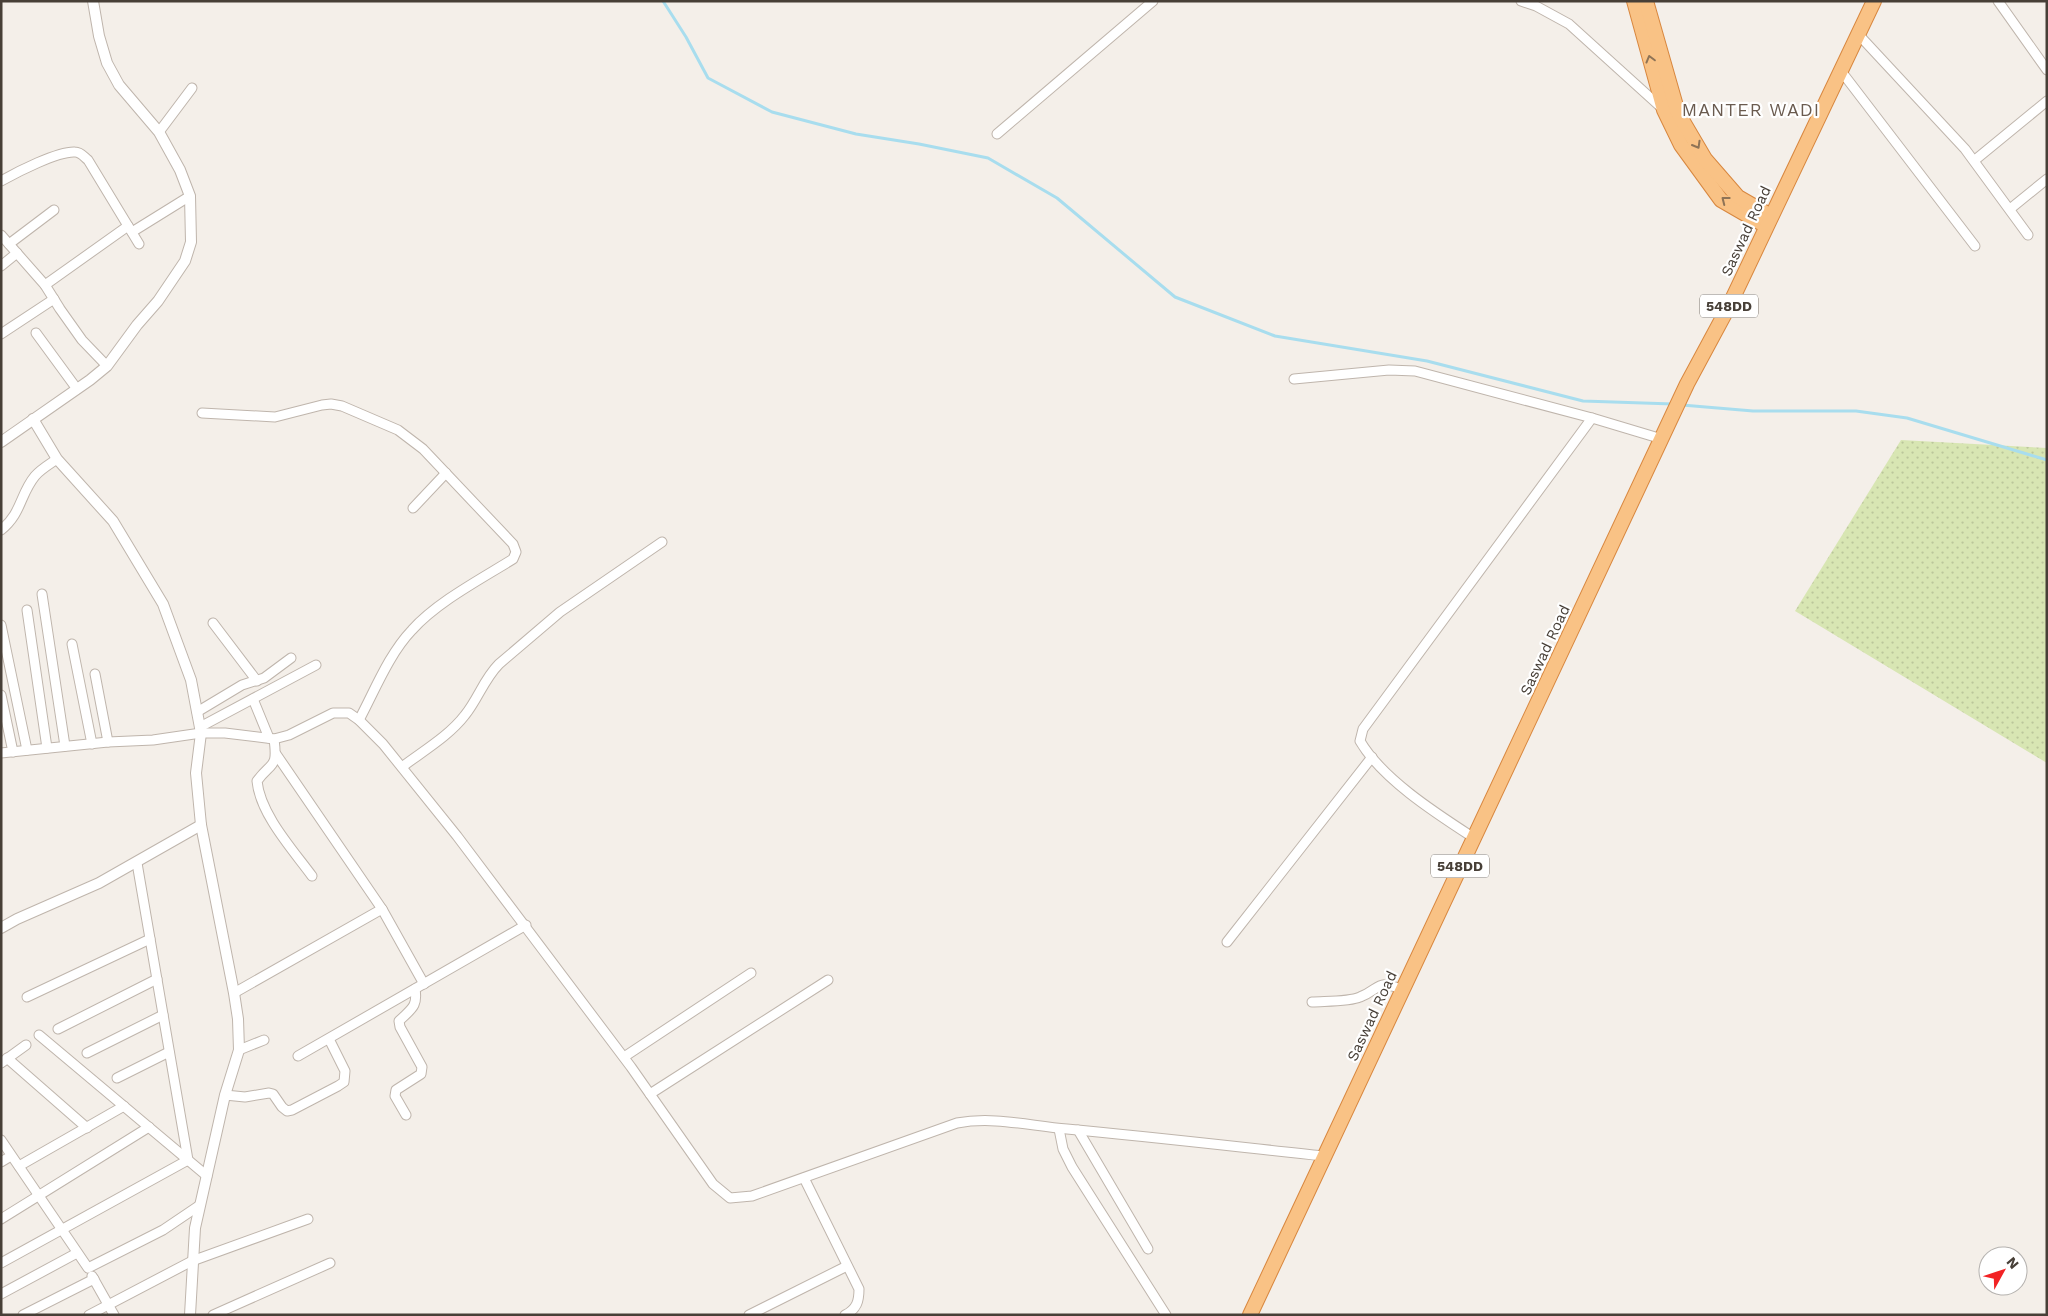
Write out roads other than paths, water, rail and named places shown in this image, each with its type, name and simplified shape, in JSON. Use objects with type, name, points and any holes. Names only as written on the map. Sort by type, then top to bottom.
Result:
[{"type":"highway","points":[[1634,1],[1682,144],[1722,200],[1769,221]]},
{"type":"highway","points":[[1646,1],[1670,108]]},
{"type":"highway","name":"Saswad Road","points":[[1250,1315],[1687,384],[1729,306],[1874,1]]},
{"type":"street","points":[[3,437],[33,419],[108,366],[137,324],[158,301],[185,261],[191,242],[190,196],[180,170],[159,132],[119,85],[107,63],[99,36],[93,1]]},
{"type":"street","points":[[997,134],[1153,1]]},
{"type":"street","points":[[1521,1],[1536,6],[1570,24],[1670,108]]},
{"type":"street","points":[[1998,1],[2047,70]]},
{"type":"street","points":[[1858,34],[1974,160],[2028,235]]},
{"type":"street","points":[[1841,71],[1975,246]]},
{"type":"street","points":[[159,132],[192,88]]},
{"type":"street","points":[[1974,160],[2047,101]]},
{"type":"street","points":[[1,181],[29,166],[67,153],[75,152],[82,154],[88,160],[139,244]]},
{"type":"street","points":[[2010,209],[2047,179]]},
{"type":"street","points":[[46,285],[130,229],[190,196]]},
{"type":"street","points":[[9,244],[54,210]]},
{"type":"street","points":[[1,235],[46,285],[82,340],[108,366]]},
{"type":"street","points":[[1,266],[17,253]]},
{"type":"street","points":[[1,334],[54,299]]},
{"type":"street","points":[[36,333],[77,389]]},
{"type":"street","points":[[1294,379],[1389,370],[1415,370],[1592,418],[1662,440]]},
{"type":"street","points":[[202,414],[275,417],[322,405],[342,406],[398,430],[423,449],[514,544],[516,552],[513,559],[430,613],[412,630],[399,646],[359,720]]},
{"type":"street","points":[[1474,838],[1425,806],[1398,784],[1372,757],[1360,741],[1363,729],[1592,418]]},
{"type":"street","points":[[33,419],[57,459],[113,521],[163,604],[191,680],[197,712],[200,730],[196,773],[200,825],[234,993],[238,1019],[238,1050],[225,1095],[195,1228],[190,1315]]},
{"type":"street","points":[[1,530],[13,519],[35,476],[57,459]]},
{"type":"street","points":[[413,508],[446,472]]},
{"type":"street","points":[[402,767],[458,724],[491,672],[506,658],[560,612],[662,542]]},
{"type":"street","points":[[42,594],[65,746]]},
{"type":"street","points":[[27,610],[47,748]]},
{"type":"street","points":[[213,623],[257,681]]},
{"type":"street","points":[[1,625],[27,750]]},
{"type":"street","points":[[72,644],[92,744]]},
{"type":"street","points":[[197,712],[242,685],[257,681],[292,658]]},
{"type":"street","points":[[1,753],[108,742],[153,740],[200,730],[316,665]]},
{"type":"street","points":[[95,674],[108,742]]},
{"type":"street","points":[[1,695],[13,752]]},
{"type":"street","points":[[253,699],[272,739],[276,754],[382,909],[424,984]]},
{"type":"street","points":[[200,730],[272,739],[289,735],[333,713],[349,713],[359,720],[383,744],[402,767],[526,925],[624,1057],[713,1184],[730,1198],[752,1196],[958,1123],[975,1120],[992,1120],[1060,1129],[1324,1156]]},
{"type":"street","points":[[276,754],[274,763],[257,781],[257,787],[267,812],[312,876]]},
{"type":"street","points":[[1226,942],[1372,757]]},
{"type":"street","points":[[1,928],[17,919],[99,883],[200,825]]},
{"type":"street","points":[[137,862],[188,1160]]},
{"type":"street","points":[[234,993],[382,909]]},
{"type":"street","points":[[298,1056],[526,925]]},
{"type":"street","points":[[27,998],[150,939]]},
{"type":"street","points":[[624,1057],[751,973]]},
{"type":"street","points":[[58,1029],[157,979]]},
{"type":"street","points":[[650,1094],[828,980]]},
{"type":"street","points":[[1312,1002],[1359,998],[1382,984],[1389,984],[1403,990]]},
{"type":"street","points":[[406,1115],[395,1096],[396,1090],[421,1074],[422,1067],[400,1027],[399,1021],[416,1004],[415,989]]},
{"type":"street","points":[[87,1053],[163,1015]]},
{"type":"street","points":[[39,1035],[207,1176]]},
{"type":"street","points":[[225,1095],[245,1097],[269,1092],[273,1094],[287,1111],[338,1086],[344,1082],[345,1071],[329,1038]]},
{"type":"street","points":[[238,1050],[264,1040]]},
{"type":"street","points":[[26,1045],[4,1060],[87,1128]]},
{"type":"street","points":[[117,1078],[169,1052]]},
{"type":"street","points":[[19,1166],[124,1106]]},
{"type":"street","points":[[1,1219],[149,1127]]},
{"type":"street","points":[[1060,1129],[1063,1149],[1072,1167],[1166,1315]]},
{"type":"street","points":[[1078,1130],[1148,1249]]},
{"type":"street","points":[[1,1140],[60,1230],[88,1268],[114,1315]]},
{"type":"street","points":[[1,1162],[12,1156]]},
{"type":"street","points":[[1,1263],[188,1160]]},
{"type":"street","points":[[804,1178],[859,1289],[858,1302],[851,1312],[845,1315]]},
{"type":"street","points":[[88,1268],[163,1230],[200,1205]]},
{"type":"street","points":[[89,1315],[192,1261],[308,1219]]},
{"type":"street","points":[[1,1294],[77,1253]]},
{"type":"street","points":[[213,1315],[330,1263]]},
{"type":"street","points":[[749,1315],[847,1266]]},
{"type":"street","points":[[23,1315],[94,1279]]},
{"type":"waterway","points":[[663,1],[686,37],[708,78],[772,112],[856,134],[988,158],[1057,198],[1175,297],[1275,336],[1427,361],[1583,401],[1673,404]]},
{"type":"waterway","points":[[1682,405],[1753,411],[1856,411],[1907,418],[2047,460]]},
{"type":"district","name":"MANTER WADI","points":[[1751,110]]}]
